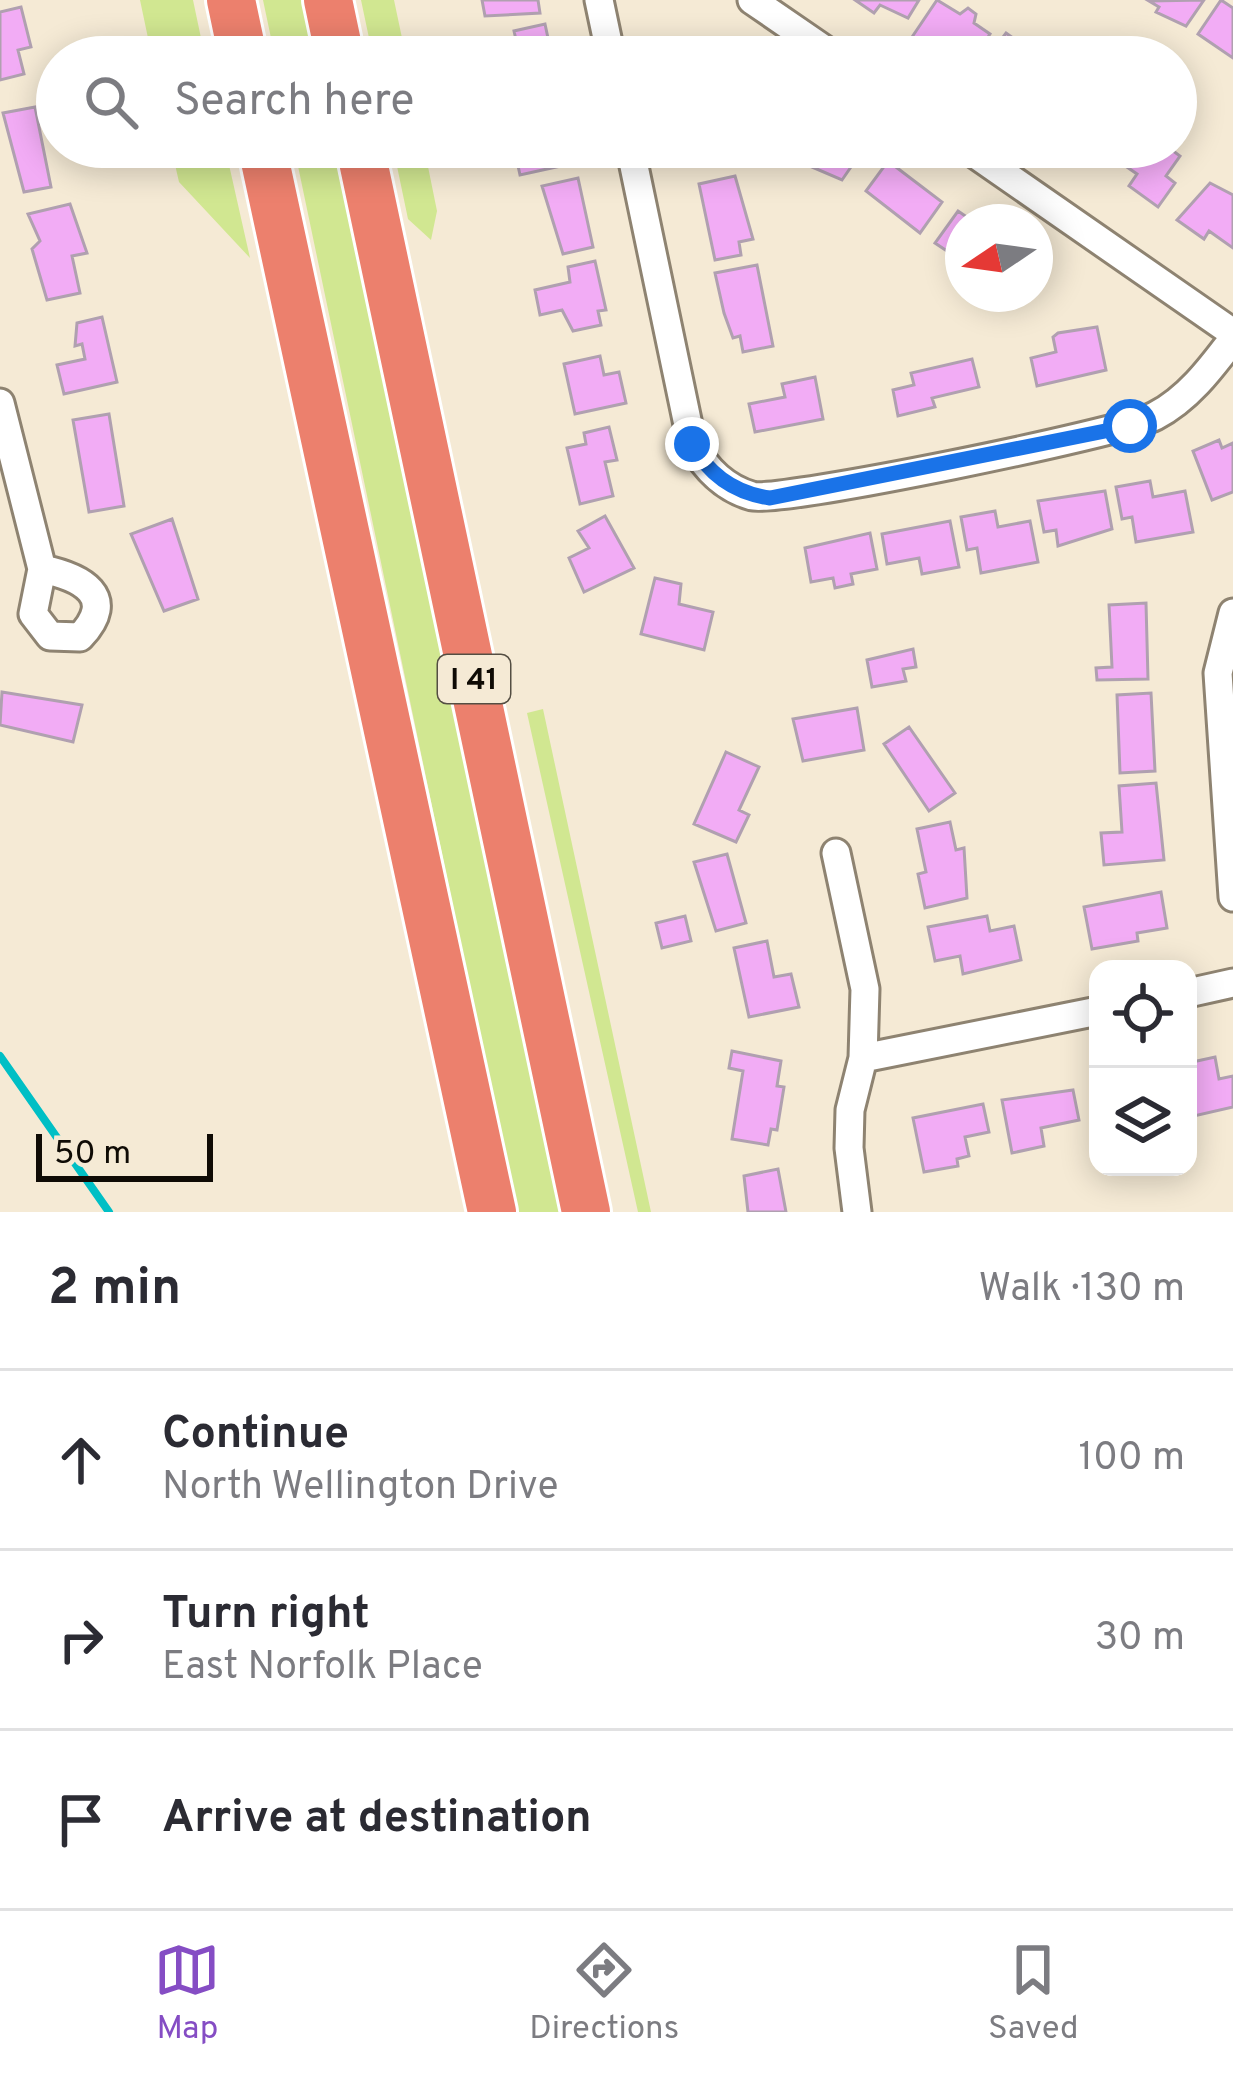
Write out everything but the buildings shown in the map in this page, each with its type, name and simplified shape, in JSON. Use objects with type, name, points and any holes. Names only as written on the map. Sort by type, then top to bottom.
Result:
[{"type":"highway","points":[[231,0],[239,36]]},
{"type":"highway","points":[[328,0],[336,36]]},
{"type":"highway","points":[[267,168],[493,1212]]},
{"type":"highway","name":"I 41","points":[[364,168],[586,1212]]},
{"type":"street","points":[[599,0],[607,36]]},
{"type":"street","points":[[752,0],[804,36]]},
{"type":"street","points":[[634,168],[692,444],[703,464],[724,483],[770,498],[1130,426],[1179,399],[1233,336],[995,168]]},
{"type":"street","points":[[0,403],[42,569]]},
{"type":"street","points":[[1233,614],[1218,673],[1233,897]]},
{"type":"street","points":[[836,853],[865,988],[863,1058],[849,1148],[857,1212]]},
{"type":"street","points":[[1197,991],[1233,983]]},
{"type":"street","points":[[863,1058],[1089,1013]]},
{"type":"green space","points":[[140,0],[193,0],[201,36],[148,36]]},
{"type":"green space","points":[[263,0],[302,0],[310,36],[271,36]]},
{"type":"green space","points":[[361,0],[394,0],[402,36],[369,36]]},
{"type":"green space","points":[[176,168],[230,168],[250,258],[179,182]]},
{"type":"green space","points":[[298,168],[337,168],[561,1212],[517,1212]]},
{"type":"green space","points":[[397,168],[428,168],[437,211],[431,240],[408,219]]},
{"type":"green space","points":[[543,709],[651,1212],[638,1212],[527,713]]},
{"type":"waterway","points":[[0,1056],[109,1212]]},
{"type":"route","points":[[692,444],[703,464],[724,483],[751,496],[770,498],[1130,426]]}]
